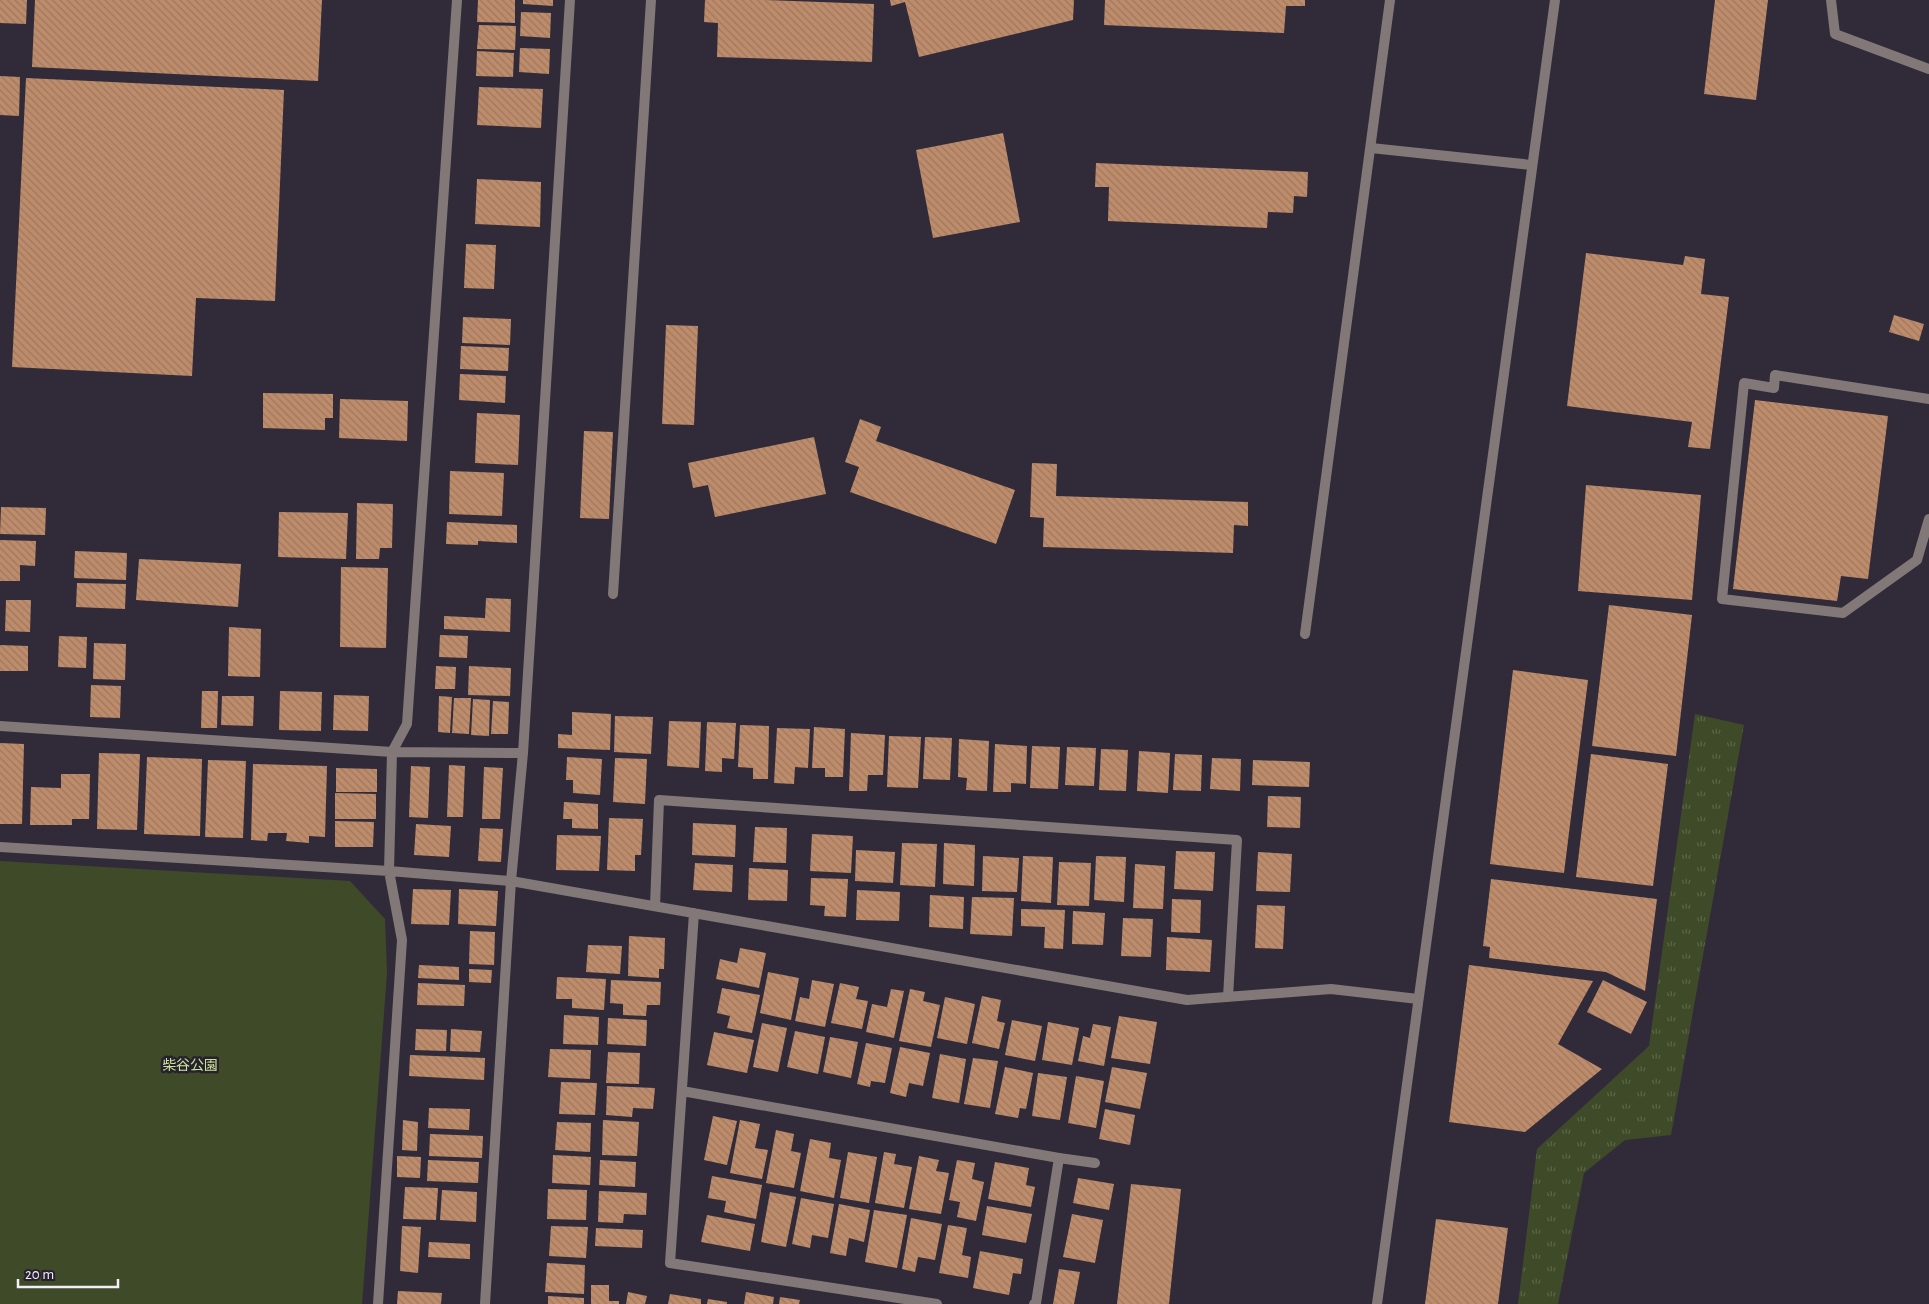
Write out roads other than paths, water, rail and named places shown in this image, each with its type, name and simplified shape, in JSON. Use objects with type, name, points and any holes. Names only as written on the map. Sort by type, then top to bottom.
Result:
[{"type":"street","points":[[378,1304],[402,940],[389,871],[392,752],[407,724],[458,0]]},
{"type":"street","points":[[485,1304],[510,881],[523,753],[570,0]]},
{"type":"street","points":[[613,594],[651,0]]},
{"type":"street","points":[[1305,634],[1390,0]]},
{"type":"street","points":[[1377,1304],[1555,0]]},
{"type":"street","points":[[1831,0],[1835,34],[1929,69]]},
{"type":"street","points":[[1371,148],[1532,165]]},
{"type":"street","points":[[1929,399],[1775,375],[1774,388],[1744,383],[1722,599],[1843,613],[1917,560],[1929,518]]},
{"type":"street","points":[[0,726],[392,752],[523,753]]},
{"type":"street","points":[[654,906],[659,800],[1237,840],[1228,997]]},
{"type":"street","points":[[0,847],[389,871],[510,881],[1187,1000],[1330,989],[1418,998]]},
{"type":"street","points":[[694,912],[670,1263],[937,1304]]},
{"type":"street","points":[[682,1091],[1095,1163]]},
{"type":"street","points":[[1034,1304],[1036,1303],[1059,1158]]},
{"type":"park label","name":"柴谷公園","points":[[190,1065]]}]
